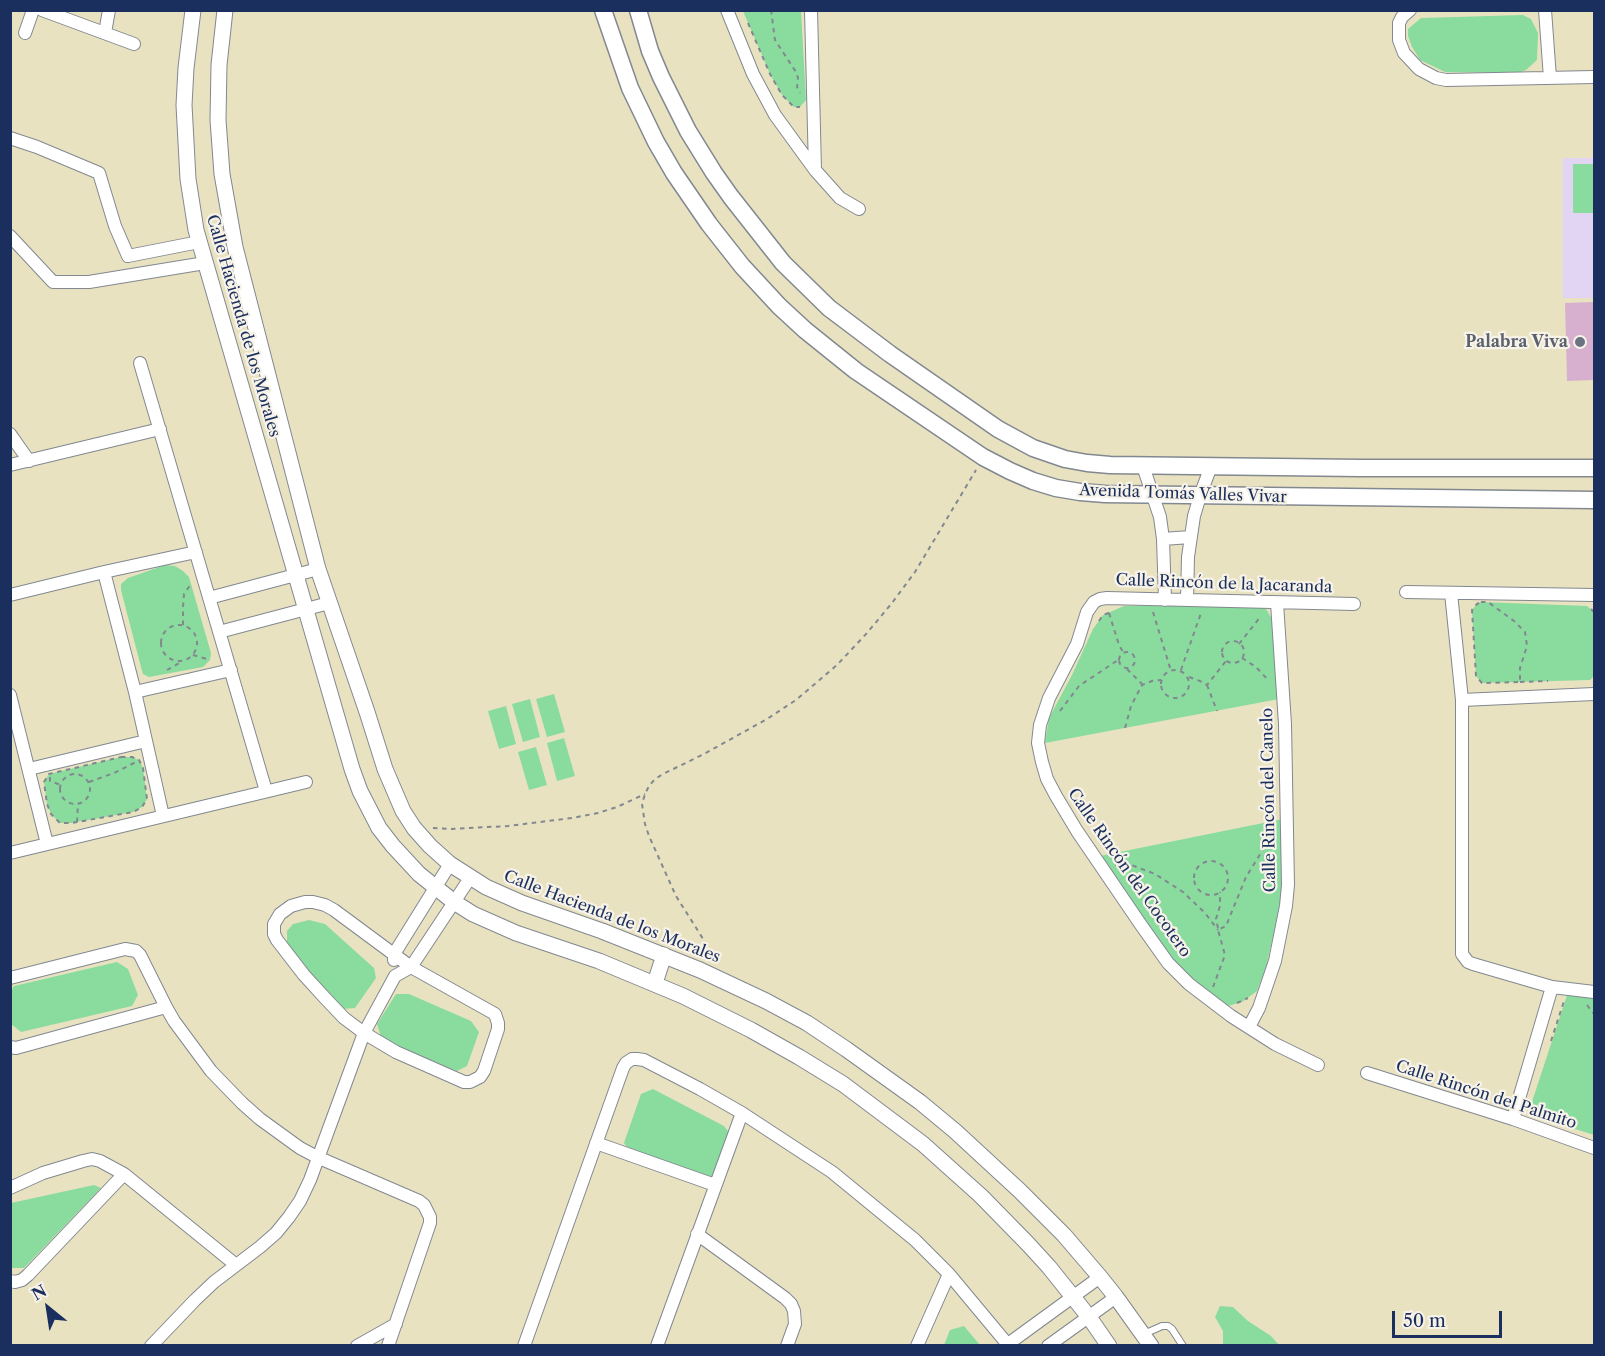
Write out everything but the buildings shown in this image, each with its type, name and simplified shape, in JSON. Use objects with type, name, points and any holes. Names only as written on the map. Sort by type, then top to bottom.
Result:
[{"type":"main road","name":"Avenida Tomás Valles Vivar","points":[[603,10],[630,88],[656,142],[709,224],[742,266],[779,306],[829,350],[983,457],[1010,471],[1034,482],[1080,492],[1200,496],[1594,500]]},
{"type":"main road","name":"Avenida Tomás Valles Vivar","points":[[638,10],[650,51],[661,77],[700,151],[731,197],[783,263],[814,294],[890,354],[976,414],[1033,448],[1065,459],[1110,465],[1594,468]]},
{"type":"street","points":[[25,33],[33,10]]},
{"type":"street","points":[[42,10],[134,44]]},
{"type":"street","points":[[105,33],[109,10]]},
{"type":"street","name":"Calle Hacienda de los Morales","points":[[193,10],[184,105],[189,188],[199,242],[349,758],[360,791],[379,828],[411,867],[454,902],[494,924],[599,961],[683,996],[751,1030],[843,1084],[923,1144],[1006,1220],[1073,1296],[1108,1346]]},
{"type":"street","name":"Calle Hacienda de los Morales","points":[[225,10],[217,93],[219,149],[235,247],[318,569],[384,769],[403,811],[414,828],[450,864],[486,887],[522,903],[664,955],[732,984],[807,1023],[846,1049],[920,1102],[955,1131],[1035,1206],[1064,1235],[1100,1277],[1147,1340]]},
{"type":"street","points":[[727,10],[753,74],[774,116],[815,170],[840,198],[859,209]]},
{"type":"street","points":[[811,10],[815,170]]},
{"type":"street","points":[[1410,10],[1399,23],[1399,40],[1404,53],[1411,62],[1428,75],[1446,80],[1594,77]]},
{"type":"street","points":[[1545,10],[1550,78]]},
{"type":"street","points":[[10,138],[38,147],[99,173],[114,226],[128,256],[199,242]]},
{"type":"street","points":[[10,236],[53,282],[89,282],[205,263]]},
{"type":"street","points":[[140,363],[266,791]]},
{"type":"street","points":[[10,465],[160,429]]},
{"type":"street","points":[[10,434],[29,461]]},
{"type":"street","points":[[1143,466],[1160,516],[1166,600]]},
{"type":"street","points":[[1187,600],[1190,537],[1194,516],[1211,466]]},
{"type":"street","points":[[1163,539],[1190,537]]},
{"type":"street","points":[[10,595],[196,552]]},
{"type":"street","points":[[209,598],[318,569]]},
{"type":"street","points":[[104,572],[135,692],[163,816]]},
{"type":"street","points":[[1406,592],[1594,595]]},
{"type":"street","points":[[1451,593],[1462,700],[1462,954],[1468,962],[1473,964],[1552,987],[1594,992]]},
{"type":"street","name":"Calle Rincón de la Jacaranda","points":[[1094,602],[1107,598],[1187,600],[1272,606],[1354,604]]},
{"type":"street","name":"Calle Rincón del Cocotero","points":[[1094,602],[1087,612],[1077,644],[1049,698],[1040,725],[1038,742],[1047,779],[1077,831],[1168,963],[1203,996],[1275,1044],[1318,1065]]},
{"type":"street","points":[[219,632],[329,603]]},
{"type":"street","name":"Calle Rincón del Canelo","points":[[1249,1027],[1259,1008],[1275,961],[1288,885],[1286,724],[1272,606]]},
{"type":"street","points":[[135,692],[231,670]]},
{"type":"street","points":[[1462,700],[1594,694]]},
{"type":"street","points":[[10,695],[47,844]]},
{"type":"street","points":[[29,769],[146,741]]},
{"type":"street","points":[[10,853],[306,782]]},
{"type":"street","points":[[151,1346],[195,1300],[276,1233],[300,1201],[310,1180],[364,1033],[395,976],[394,954],[450,864]]},
{"type":"street","points":[[395,976],[411,967],[470,878]]},
{"type":"street","points":[[304,902],[325,905],[411,967],[497,1017],[498,1029],[480,1077],[464,1082],[404,1056],[364,1033],[331,1005],[304,975],[277,940],[274,934],[274,924],[280,914],[291,906],[304,902]]},
{"type":"street","points":[[10,978],[131,949],[140,955],[165,1007],[211,1071],[242,1103],[280,1134],[317,1157],[419,1202],[428,1211],[430,1223],[388,1346]]},
{"type":"street","points":[[655,983],[664,955]]},
{"type":"street","points":[[1513,1119],[1552,987]]},
{"type":"street","points":[[10,1047],[16,1048],[165,1007]]},
{"type":"street","points":[[524,1346],[623,1068],[632,1059],[644,1060],[700,1089],[742,1113],[832,1172],[915,1240],[949,1275],[1008,1345],[1100,1277]]},
{"type":"street","name":"Calle Rincón del Palmito","points":[[1368,1073],[1513,1119],[1594,1148]]},
{"type":"street","points":[[657,1346],[742,1113]]},
{"type":"street","points":[[596,1143],[715,1185]]},
{"type":"street","points":[[10,1188],[43,1173],[83,1161],[92,1160],[108,1164],[124,1174],[236,1265]]},
{"type":"street","points":[[10,1281],[22,1280],[28,1275],[124,1174]]},
{"type":"street","points":[[697,1234],[791,1304],[795,1324],[787,1346]]},
{"type":"street","points":[[916,1346],[949,1275]]},
{"type":"street","points":[[1048,1346],[1116,1297]]},
{"type":"street","points":[[357,1346],[396,1324]]},
{"type":"lane","points":[[1147,1340],[1162,1326],[1168,1326],[1183,1346]]},
{"type":"path","points":[[771,10],[775,40],[796,72],[799,93],[806,100]]},
{"type":"path","points":[[744,14],[770,74],[782,95]]},
{"type":"path","points":[[732,984],[690,919],[663,870],[645,824],[642,804],[645,794],[655,779],[747,731],[796,700],[837,665],[879,618],[915,572],[983,457]]},
{"type":"path","points":[[189,577],[194,595]]},
{"type":"path","points":[[183,625],[184,594],[191,584]]},
{"type":"path","points":[[1481,602],[1488,603],[1514,621],[1525,632],[1527,646],[1520,668],[1520,682],[1482,683],[1476,676],[1472,610],[1481,602]]},
{"type":"path","points":[[1180,671],[1204,605]]},
{"type":"path","points":[[1151,606],[1171,671]]},
{"type":"path","points":[[1239,644],[1272,606]]},
{"type":"path","points":[[1098,622],[1103,615],[1116,609]]},
{"type":"path","points":[[1109,613],[1123,653]]},
{"type":"path","points":[[164,672],[183,661],[193,655],[197,643],[193,632],[183,625],[171,626],[161,640],[163,652],[166,657],[183,661]]},
{"type":"path","points":[[1232,642],[1239,644],[1243,649],[1242,658],[1236,662],[1226,661],[1222,654],[1226,644],[1232,642]]},
{"type":"path","points":[[203,667],[210,660],[211,652]]},
{"type":"path","points":[[1057,716],[1079,686],[1118,660],[1123,653]]},
{"type":"path","points":[[1123,653],[1131,653],[1135,657],[1134,665],[1127,669]]},
{"type":"path","points":[[193,655],[210,660]]},
{"type":"path","points":[[1242,658],[1256,667],[1272,684]]},
{"type":"path","points":[[1118,660],[1120,665],[1142,685]]},
{"type":"path","points":[[1207,685],[1226,661]]},
{"type":"path","points":[[1187,677],[1189,682],[1185,695],[1172,698],[1164,693],[1161,684],[1167,673],[1180,671],[1187,677],[1207,685],[1217,711]]},
{"type":"path","points":[[1125,728],[1131,706],[1142,685],[1162,680]]},
{"type":"path","points":[[121,757],[139,760],[143,768],[147,799],[142,807],[133,812],[77,822],[60,823],[51,814],[44,782],[49,774],[121,757]]},
{"type":"path","points":[[89,783],[139,760]]},
{"type":"path","points":[[49,774],[50,781],[61,785]]},
{"type":"path","points":[[74,774],[83,776],[89,783],[86,799],[78,803],[64,799],[60,790],[66,777],[74,774]]},
{"type":"path","points":[[414,828],[451,829],[572,818],[617,807],[645,794]]},
{"type":"path","points":[[77,822],[78,803]]},
{"type":"path","points":[[1218,930],[1226,926],[1246,877],[1279,826]]},
{"type":"path","points":[[1213,987],[1225,955],[1216,919],[1220,906],[1220,892],[1224,889],[1228,878],[1225,868],[1216,861],[1206,861],[1200,864],[1195,874],[1196,885],[1204,893],[1220,892]]},
{"type":"path","points":[[1113,865],[1126,863],[1155,874],[1183,892],[1205,913],[1218,930]]},
{"type":"path","points":[[1550,1047],[1568,993]]},
{"type":"path","points":[[1235,1004],[1250,996]]},
{"type":"shaded area","points":[[1563,158],[1594,158],[1594,298],[1563,298]]},
{"type":"green space","points":[[743,11],[801,11],[806,100],[800,107],[794,107],[782,95],[770,74]]},
{"type":"green space","points":[[1523,15],[1531,19],[1538,33],[1537,60],[1526,70],[1518,73],[1445,72],[1420,60],[1408,36],[1408,29],[1421,18]]},
{"type":"green space","points":[[1573,164],[1594,164],[1594,213],[1573,213]]},
{"type":"green space","points":[[165,565],[175,566],[189,577],[211,653],[210,660],[203,667],[149,677],[143,674],[121,584],[128,578]]},
{"type":"green space","points":[[1481,602],[1587,606],[1594,612],[1594,676],[1590,680],[1482,683],[1476,676],[1472,610]]},
{"type":"green space","points":[[1251,603],[1266,609],[1274,622],[1279,699],[1045,743],[1049,718],[1093,629],[1103,615],[1124,606]]},
{"type":"green space","points":[[554,694],[565,732],[547,737],[536,699]]},
{"type":"green space","points":[[530,699],[540,737],[523,742],[512,704]]},
{"type":"green space","points":[[506,706],[516,744],[499,749],[488,711]]},
{"type":"green space","points":[[564,738],[575,776],[557,781],[547,743]]},
{"type":"green space","points":[[536,747],[547,785],[529,790],[518,752]]},
{"type":"green space","points":[[121,757],[132,757],[139,760],[143,768],[147,799],[142,807],[133,812],[71,823],[60,823],[51,814],[44,782],[49,774]]},
{"type":"green space","points":[[1283,819],[1288,871],[1266,967],[1257,991],[1242,1002],[1228,1006],[1210,996],[1161,950],[1100,856]]},
{"type":"green space","points":[[309,920],[325,924],[374,968],[376,978],[355,1008],[343,1009],[312,979],[287,943],[287,931],[293,924]]},
{"type":"green space","points":[[117,962],[128,969],[138,995],[132,1006],[21,1032],[11,1024],[11,991],[14,986]]},
{"type":"green space","points":[[1594,991],[1594,1135],[1528,1114],[1568,992]]},
{"type":"green space","points":[[396,994],[409,994],[471,1021],[479,1032],[467,1066],[457,1071],[418,1057],[381,1037],[377,1024]]},
{"type":"green space","points":[[653,1089],[724,1126],[730,1134],[717,1174],[706,1179],[631,1153],[624,1143],[641,1094]]},
{"type":"green space","points":[[94,1185],[101,1188],[24,1268],[11,1268],[11,1203]]},
{"type":"green space","points":[[1220,1306],[1233,1307],[1248,1321],[1271,1336],[1279,1345],[1223,1345],[1223,1331],[1215,1317]]},
{"type":"green space","points":[[964,1326],[980,1345],[944,1345],[950,1330]]},
{"type":"place","name":"Palabra Viva","points":[[1580,342]]}]
